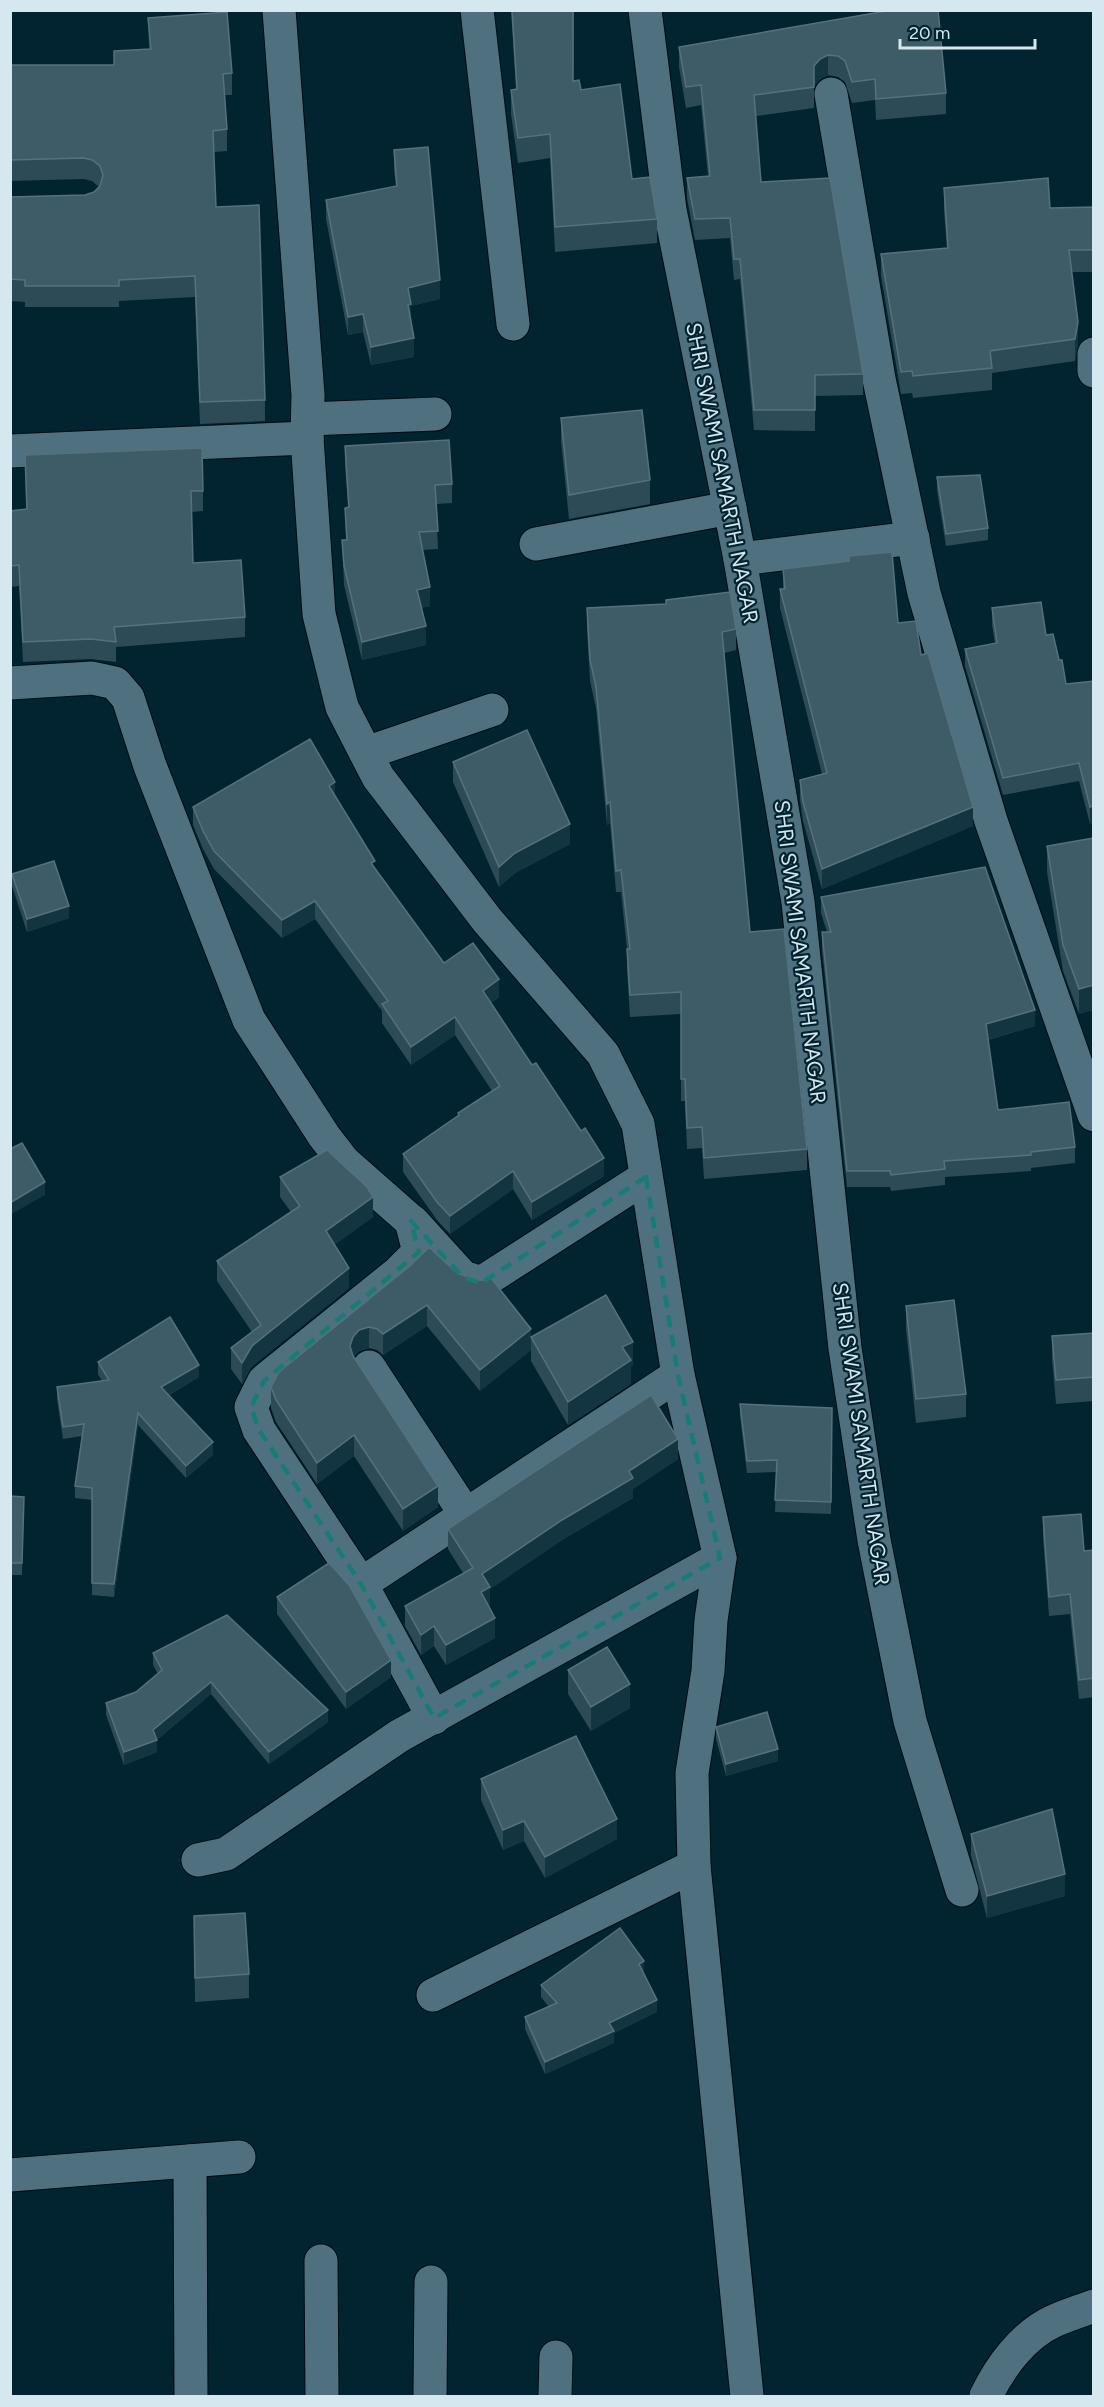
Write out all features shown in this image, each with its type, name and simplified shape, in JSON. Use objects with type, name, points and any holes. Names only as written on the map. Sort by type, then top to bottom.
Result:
[{"type":"street","points":[[279,10],[308,395],[307,429],[319,614],[342,707],[378,777],[487,920],[603,1054],[638,1124],[678,1375],[720,1558],[711,1620],[708,1671],[692,1773],[694,1866],[747,2397]]},
{"type":"street","points":[[477,10],[513,324]]},
{"type":"street","name":"SHRI SWAMI SAMARTH NAGAR","points":[[645,10],[669,210],[740,559],[798,902],[845,1348],[874,1540],[910,1720],[962,1890]]},
{"type":"street","points":[[831,94],[879,379],[924,593],[991,821],[1094,1115]]},
{"type":"street","points":[[1094,354],[1094,371]]},
{"type":"street","points":[[10,451],[307,429],[435,414]]},
{"type":"street","points":[[536,544],[730,508]]},
{"type":"street","points":[[740,559],[913,538]]},
{"type":"street","points":[[10,683],[92,678],[115,683],[128,698],[150,766],[249,1020],[324,1136],[344,1162],[411,1221],[463,1276],[481,1282],[646,1177]]},
{"type":"street","points":[[366,753],[492,710]]},
{"type":"street","points":[[411,1221],[419,1252],[399,1272],[264,1381],[251,1407],[259,1430],[361,1584],[434,1718]]},
{"type":"street","points":[[369,1367],[466,1515]]},
{"type":"street","points":[[361,1584],[678,1375]]},
{"type":"street","points":[[198,1860],[226,1854],[399,1736],[720,1558]]},
{"type":"street","points":[[433,1995],[694,1866]]},
{"type":"street","points":[[10,2175],[239,2157]]},
{"type":"street","points":[[190,2161],[191,2397]]},
{"type":"street","points":[[321,2261],[322,2397]]},
{"type":"street","points":[[430,2397],[431,2282]]},
{"type":"street","points":[[986,2397],[996,2375],[1023,2343],[1052,2322],[1094,2306]]},
{"type":"street","points":[[555,2397],[556,2357]]},
{"type":"highlighted area","points":[[646,1177],[678,1375],[720,1558],[434,1718],[361,1584],[259,1430],[251,1407],[264,1381],[419,1252],[411,1221],[463,1277],[481,1283]]},
{"type":"building","points":[[512,10],[573,10],[573,81],[579,80],[581,90],[620,84],[632,179],[650,177],[657,219],[555,227],[550,134],[518,138],[511,90],[517,89]]},
{"type":"building","points":[[892,10],[938,10],[946,93],[876,99],[875,79],[852,82],[845,61],[838,56],[828,55],[814,66],[814,87],[754,95],[761,182],[830,178],[863,374],[815,375],[815,410],[754,410],[740,259],[734,259],[730,218],[695,219],[687,178],[710,176],[701,85],[686,87],[679,47]]},
{"type":"building","points":[[227,12],[232,73],[223,74],[227,129],[213,131],[216,207],[259,205],[265,400],[200,402],[195,276],[119,280],[119,286],[25,286],[25,280],[10,279],[10,197],[85,195],[94,192],[100,186],[103,175],[100,166],[84,158],[10,160],[10,65],[114,65],[114,51],[151,49],[148,18]]},
{"type":"building","points":[[428,147],[440,280],[408,288],[411,304],[408,305],[414,338],[371,347],[363,314],[348,317],[326,200],[397,186],[394,150]]},
{"type":"building","points":[[1048,178],[1050,208],[1094,207],[1094,250],[1069,250],[1078,322],[1075,339],[990,351],[992,368],[913,376],[912,371],[901,372],[881,254],[948,248],[944,188]]},
{"type":"building","points":[[642,410],[650,480],[569,495],[561,418]]},
{"type":"building","points":[[449,440],[452,484],[435,485],[438,531],[419,532],[430,587],[417,590],[426,626],[362,642],[344,566],[342,540],[347,540],[345,508],[349,507],[345,446]]},
{"type":"building","points":[[202,448],[203,491],[191,491],[193,563],[241,560],[245,617],[114,627],[116,642],[91,639],[23,642],[19,565],[10,566],[10,511],[27,509],[25,455]]},
{"type":"building","points":[[980,475],[988,528],[946,534],[937,477]]},
{"type":"building","points":[[892,552],[898,623],[916,621],[921,655],[928,653],[973,807],[822,869],[803,802],[800,780],[827,773],[780,589],[785,589],[783,569],[849,561],[849,556]]},
{"type":"building","points":[[730,592],[736,629],[722,632],[750,932],[784,929],[807,1149],[704,1158],[702,1127],[687,1128],[685,1079],[681,1079],[681,992],[630,995],[627,949],[630,949],[621,870],[616,871],[610,802],[607,804],[596,687],[590,660],[587,608],[666,604],[666,600]]},
{"type":"building","points":[[1041,602],[1046,635],[1053,634],[1059,660],[1062,660],[1066,684],[1094,681],[1094,806],[1090,807],[1079,763],[1003,778],[965,649],[997,643],[992,608]]},
{"type":"building","points":[[527,730],[570,824],[515,853],[499,867],[453,762]]},
{"type":"building","points":[[310,739],[335,782],[329,786],[375,861],[371,863],[444,963],[473,943],[499,979],[483,991],[532,1065],[536,1063],[581,1131],[585,1128],[604,1158],[532,1202],[513,1171],[450,1216],[437,1202],[403,1154],[459,1115],[458,1113],[500,1086],[455,1017],[411,1047],[382,1004],[388,1001],[315,901],[282,920],[214,851],[203,831],[193,807]]},
{"type":"building","points":[[1094,838],[1094,986],[1079,989],[1063,945],[1047,846]]},
{"type":"building","points":[[54,861],[69,906],[27,919],[12,874]]},
{"type":"building","points":[[985,867],[1035,1010],[986,1024],[998,1110],[1069,1102],[1075,1147],[1031,1152],[1031,1155],[944,1161],[945,1169],[891,1175],[890,1171],[847,1171],[822,932],[831,932],[821,897]]},
{"type":"building","points":[[22,1143],[45,1182],[10,1203],[10,1149]]},
{"type":"building","points":[[327,1150],[367,1187],[373,1197],[326,1231],[349,1268],[252,1346],[242,1363],[231,1348],[261,1325],[217,1261],[300,1206],[280,1177]]},
{"type":"building","points":[[429,1247],[457,1273],[476,1280],[491,1278],[531,1329],[480,1370],[427,1305],[383,1334],[369,1327],[359,1330],[353,1337],[350,1346],[353,1356],[438,1486],[403,1509],[354,1435],[317,1463],[276,1400],[271,1387],[279,1372],[411,1265]]},
{"type":"building","points":[[606,1295],[633,1342],[622,1347],[631,1360],[568,1402],[531,1337]]},
{"type":"building","points":[[954,1300],[966,1394],[916,1399],[906,1306]]},
{"type":"building","points":[[170,1317],[199,1365],[161,1387],[213,1442],[186,1466],[138,1413],[114,1584],[92,1583],[92,1488],[75,1486],[84,1424],[63,1427],[57,1387],[109,1380],[98,1362]]},
{"type":"building","points":[[1094,1333],[1094,1377],[1056,1380],[1052,1336]]},
{"type":"building","points":[[651,1395],[678,1439],[629,1471],[633,1478],[562,1520],[482,1574],[490,1587],[481,1592],[495,1618],[446,1645],[434,1626],[421,1635],[405,1606],[473,1568],[448,1529]]},
{"type":"building","points":[[740,1404],[832,1408],[831,1502],[775,1500],[777,1460],[747,1461]]},
{"type":"building","points":[[10,1496],[24,1497],[22,1563],[10,1563]]},
{"type":"building","points":[[1081,1514],[1084,1551],[1094,1550],[1094,1678],[1079,1680],[1070,1594],[1049,1597],[1043,1517]]},
{"type":"building","points":[[329,1563],[349,1585],[391,1660],[346,1692],[277,1597]]},
{"type":"building","points":[[227,1615],[328,1710],[269,1752],[211,1682],[153,1730],[157,1740],[124,1752],[106,1703],[136,1692],[162,1670],[153,1653]]},
{"type":"building","points":[[607,1647],[630,1684],[591,1707],[568,1670]]},
{"type":"building","points":[[767,1712],[778,1749],[726,1764],[716,1727]]},
{"type":"building","points":[[576,1736],[617,1819],[545,1857],[524,1821],[503,1830],[481,1779]]},
{"type":"building","points":[[1052,1809],[1065,1874],[987,1896],[971,1834]]},
{"type":"building","points":[[245,1913],[249,1974],[195,1978],[194,1916]]},
{"type":"building","points":[[620,1928],[644,1961],[639,1964],[657,2000],[609,2023],[614,2031],[545,2062],[525,2017],[557,2003],[541,1985]]}]
